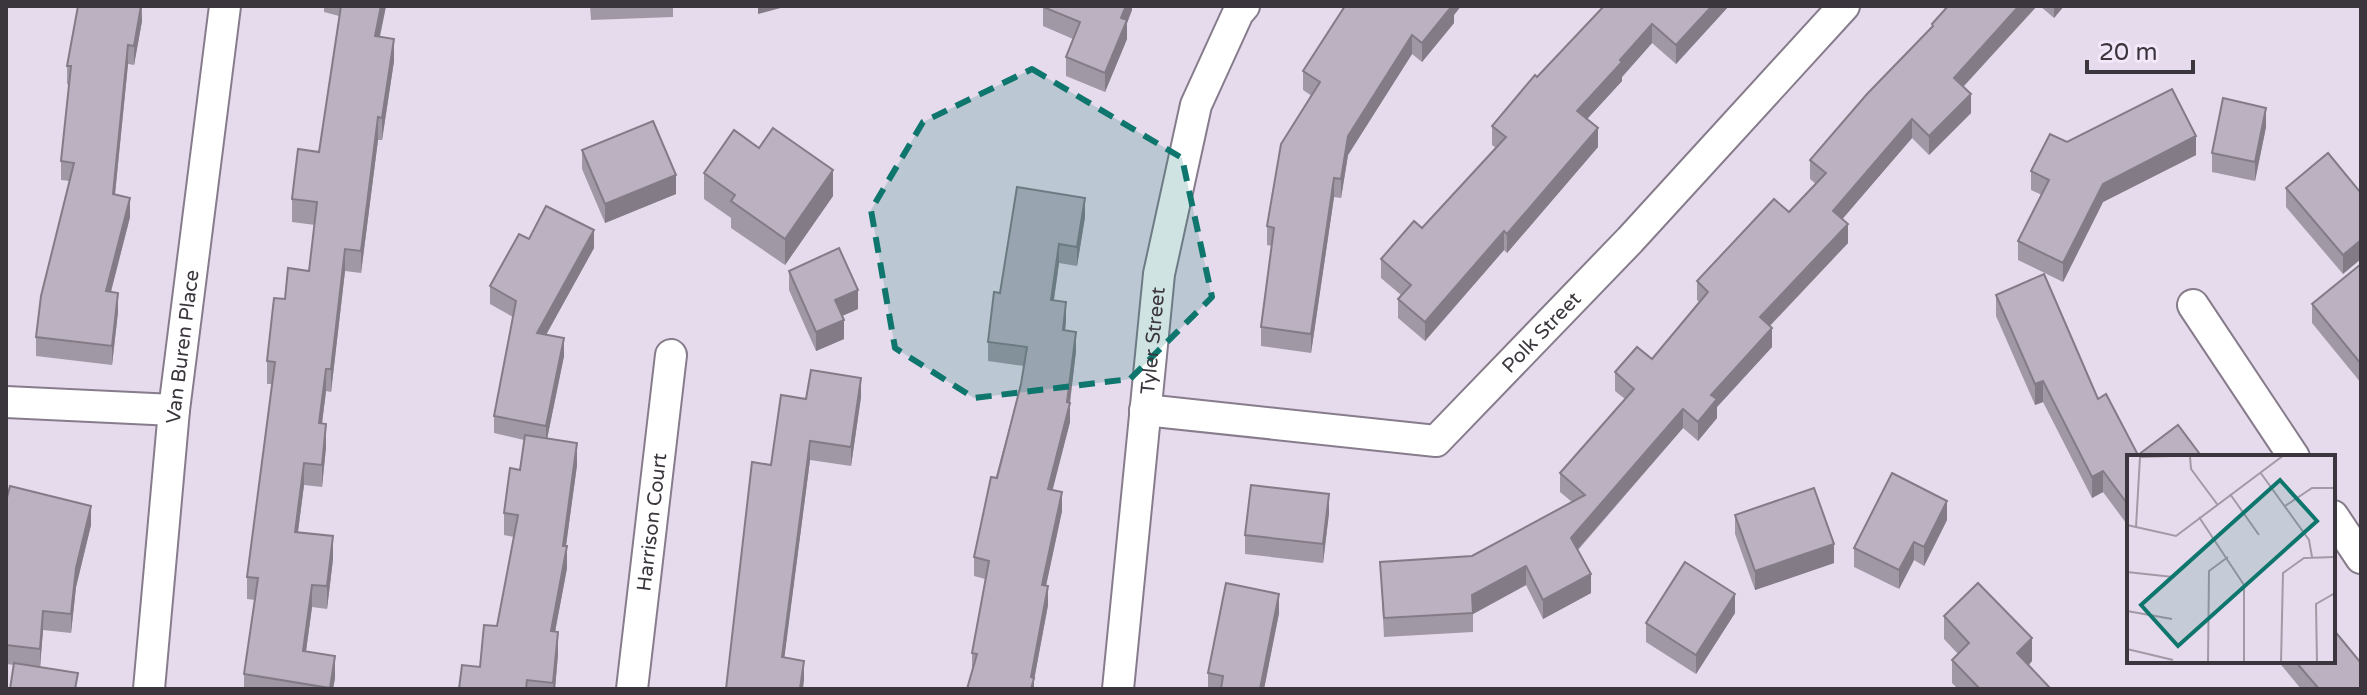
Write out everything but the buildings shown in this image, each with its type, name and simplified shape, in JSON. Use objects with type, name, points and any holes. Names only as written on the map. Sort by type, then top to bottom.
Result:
[{"type":"street","name":"Van Buren Place","points":[[149,689],[174,410],[225,6]]},
{"type":"street","name":"Tyler Street","points":[[1118,689],[1159,274],[1196,105],[1244,6]]},
{"type":"street","name":"Polk Street","points":[[1145,410],[1436,441],[1630,240],[1844,6]]},
{"type":"street","points":[[2193,305],[2293,455]]},
{"type":"street","name":"Harrison Court","points":[[632,689],[671,355]]},
{"type":"street","points":[[6,402],[174,410]]},
{"type":"street","points":[[2335,519],[2361,558]]},
{"type":"highlighted area","points":[[1032,69],[1182,158],[1212,297],[1130,379],[974,398],[895,348],[871,210],[923,122]]}]
